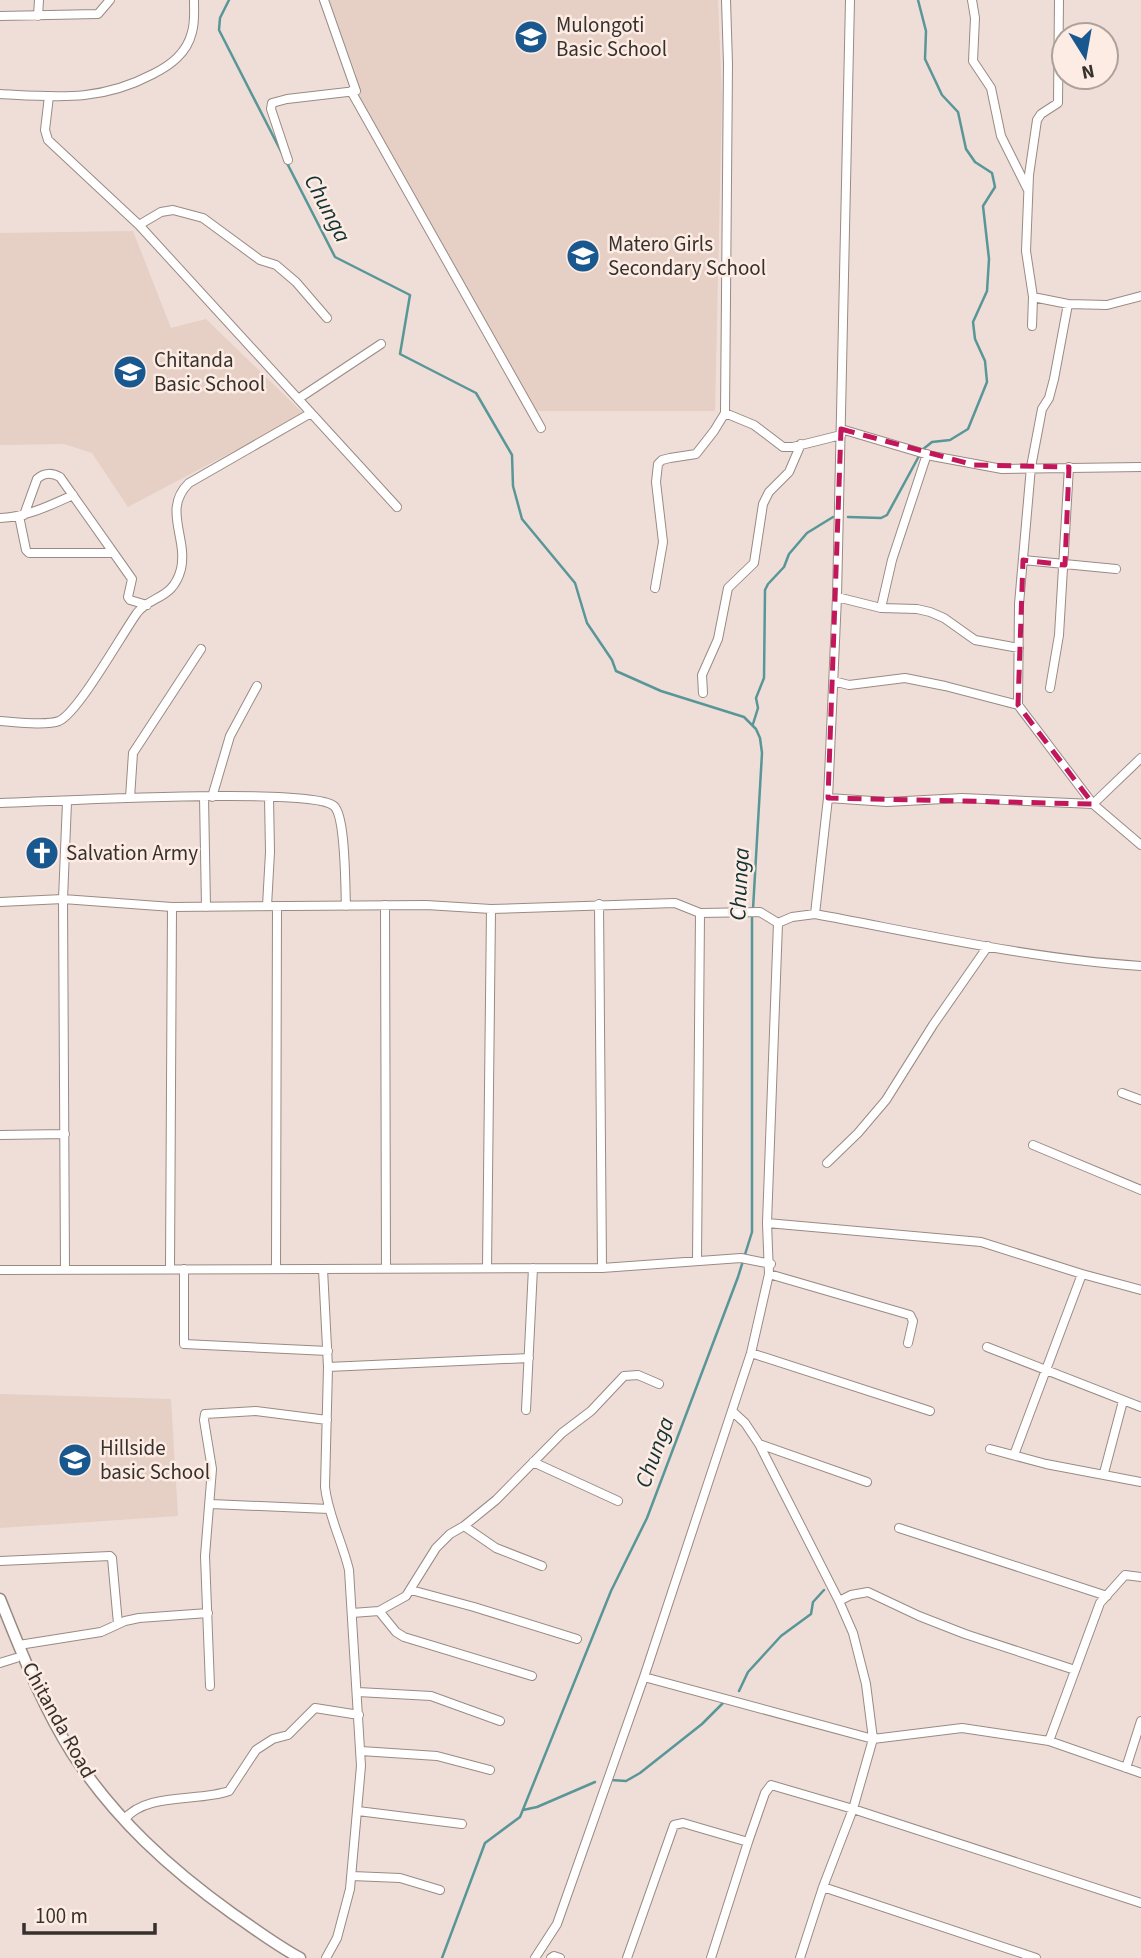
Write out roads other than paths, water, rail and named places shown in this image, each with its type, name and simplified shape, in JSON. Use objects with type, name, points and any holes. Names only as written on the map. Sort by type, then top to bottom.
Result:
[{"type":"street","points":[[38,0],[38,16]]},
{"type":"street","points":[[0,16],[98,15],[110,0]]},
{"type":"street","points":[[0,94],[87,96],[128,87],[180,57],[191,37],[194,0]]},
{"type":"street","points":[[288,159],[271,103],[356,91],[324,0]]},
{"type":"street","points":[[655,588],[663,542],[656,482],[658,464],[670,457],[696,454],[715,431],[725,413],[728,64],[726,0]]},
{"type":"street","points":[[815,914],[828,797],[837,597],[850,0]]},
{"type":"street","points":[[972,0],[975,18],[973,61],[991,88],[1001,136],[1029,191]]},
{"type":"street","points":[[1032,326],[1033,297],[1026,251],[1029,191],[1037,120],[1041,114],[1058,103],[1059,0]]},
{"type":"street","points":[[351,91],[541,428]]},
{"type":"street","points":[[49,96],[45,122],[48,140],[139,225],[397,507]]},
{"type":"street","points":[[139,225],[161,212],[173,210],[203,218],[260,260],[276,265],[296,282],[327,317]]},
{"type":"street","points":[[1033,297],[1068,304],[1107,305],[1141,296]]},
{"type":"street","points":[[1018,705],[1018,604],[1031,467],[1042,409],[1049,398],[1054,379],[1068,304]]},
{"type":"street","points":[[298,399],[381,344]]},
{"type":"street","points":[[0,722],[54,722],[67,716],[139,611],[165,595],[180,571],[182,558],[176,511],[180,491],[189,483],[311,413]]},
{"type":"street","points":[[725,413],[754,425],[783,447],[841,432],[927,454],[1002,469],[1141,467]]},
{"type":"street","points":[[703,693],[702,675],[718,639],[727,588],[754,563],[763,504],[769,492],[789,472],[801,444]]},
{"type":"street","points":[[881,608],[892,559],[927,454]]},
{"type":"street","points":[[1050,688],[1058,652],[1069,467]]},
{"type":"street","points":[[113,553],[30,553],[26,550],[21,516],[40,476],[55,474],[61,477],[132,579],[128,597],[148,605]]},
{"type":"street","points":[[0,518],[21,516],[73,495]]},
{"type":"street","points":[[1023,560],[1116,569]]},
{"type":"street","points":[[837,597],[881,608],[930,612],[944,618],[975,640],[1019,648]]},
{"type":"street","points":[[130,798],[133,753],[201,649]]},
{"type":"street","points":[[833,681],[849,685],[905,678],[945,685],[1018,705],[1093,804],[1141,845]]},
{"type":"street","points":[[206,907],[208,797],[230,736],[257,686]]},
{"type":"street","points":[[828,797],[887,803],[962,798],[1093,804],[1141,758]]},
{"type":"street","points":[[0,803],[208,797],[300,797],[326,802],[335,807],[339,815],[344,848],[346,905]]},
{"type":"street","points":[[267,906],[269,797]]},
{"type":"street","points":[[65,1269],[63,899],[67,802]]},
{"type":"street","points":[[0,902],[63,899],[172,907],[385,905],[491,909],[676,904],[700,913],[761,912],[778,923]]},
{"type":"street","points":[[599,904],[602,1268]]},
{"type":"street","points":[[385,905],[386,1269]]},
{"type":"street","points":[[276,1268],[278,906]]},
{"type":"street","points":[[170,1269],[172,907]]},
{"type":"street","points":[[487,1268],[491,909]]},
{"type":"street","points":[[697,1261],[700,913]]},
{"type":"street","points":[[778,923],[792,917],[815,914],[988,946],[1107,964],[1141,966]]},
{"type":"street","points":[[535,1958],[558,1924],[644,1677],[751,1353],[771,1264],[767,1223],[778,923]]},
{"type":"street","points":[[827,1163],[858,1133],[886,1100],[933,1025],[988,946]]},
{"type":"street","points":[[1122,1093],[1141,1100]]},
{"type":"street","points":[[0,1135],[65,1134]]},
{"type":"street","points":[[1033,1145],[1141,1190]]},
{"type":"street","points":[[767,1223],[981,1242],[1082,1275],[1141,1290]]},
{"type":"street","points":[[0,1270],[602,1268],[745,1259],[771,1264]]},
{"type":"street","points":[[526,1410],[533,1268]]},
{"type":"street","points":[[184,1269],[184,1344],[328,1351]]},
{"type":"street","points":[[323,1269],[328,1351],[324,1487],[349,1570],[361,1751],[352,1877],[337,1938],[326,1958]]},
{"type":"street","points":[[769,1273],[910,1315],[913,1321],[908,1343]]},
{"type":"street","points":[[1014,1455],[1082,1275]]},
{"type":"street","points":[[987,1348],[1141,1407]]},
{"type":"street","points":[[751,1353],[930,1411]]},
{"type":"street","points":[[328,1367],[528,1358]]},
{"type":"street","points":[[352,1613],[379,1611],[406,1596],[436,1548],[450,1534],[496,1500],[562,1433],[591,1411],[624,1376],[638,1375],[659,1384]]},
{"type":"street","points":[[1104,1474],[1123,1401]]},
{"type":"street","points":[[210,1686],[205,1556],[212,1469],[205,1413],[256,1411],[327,1420]]},
{"type":"street","points":[[732,1411],[745,1423],[759,1444],[839,1601],[860,1656],[873,1739],[853,1809],[822,1886],[800,1958]]},
{"type":"street","points":[[759,1444],[867,1482]]},
{"type":"street","points":[[990,1449],[1046,1464],[1141,1482]]},
{"type":"street","points":[[533,1462],[618,1501]]},
{"type":"street","points":[[211,1504],[329,1509]]},
{"type":"street","points":[[464,1526],[496,1548],[542,1566]]},
{"type":"street","points":[[899,1528],[1107,1596]]},
{"type":"street","points":[[0,1561],[110,1556],[118,1624]]},
{"type":"street","points":[[1049,1741],[1100,1603],[1125,1575],[1141,1577]]},
{"type":"street","points":[[411,1590],[474,1606],[577,1639]]},
{"type":"street","points":[[839,1601],[851,1595],[868,1592],[965,1634],[1075,1670]]},
{"type":"street","name":"Chitanda Road","points":[[0,1599],[46,1703],[71,1751],[99,1791],[124,1820],[187,1881],[280,1947],[300,1958]]},
{"type":"street","points":[[379,1611],[396,1632],[404,1637],[532,1676]]},
{"type":"street","points":[[19,1645],[101,1632],[132,1620],[172,1614],[208,1613]]},
{"type":"street","points":[[0,1663],[16,1658]]},
{"type":"street","points":[[644,1677],[873,1739],[962,1728],[1049,1741],[1141,1773]]},
{"type":"street","points":[[358,1692],[431,1696],[500,1721]]},
{"type":"street","points":[[124,1820],[136,1810],[150,1804],[229,1791],[256,1750],[273,1739],[288,1735],[314,1708],[359,1715]]},
{"type":"street","points":[[1126,1768],[1141,1721]]},
{"type":"street","points":[[361,1751],[437,1756],[490,1770]]},
{"type":"street","points":[[712,1958],[748,1842],[765,1793],[771,1785],[1141,1903]]},
{"type":"street","points":[[358,1811],[462,1824]]},
{"type":"street","points":[[627,1958],[674,1825],[683,1823],[748,1842]]},
{"type":"street","points":[[352,1877],[400,1878],[440,1890]]},
{"type":"street","points":[[822,1886],[1036,1958]]},
{"type":"street","points":[[551,1958],[560,1958]]},
{"type":"waterway","name":"Chunga","points":[[229,0],[220,18],[219,30],[335,257],[410,295],[400,354],[476,393],[512,455],[513,486],[522,519],[575,583],[587,623],[612,660],[616,671],[661,691],[744,717],[756,729],[762,753],[753,909]]},
{"type":"waterway","points":[[918,0],[926,31],[925,59],[942,95],[958,112],[966,149],[975,162],[992,173],[995,187],[983,206],[989,259],[987,291],[973,322],[975,339],[985,361],[987,382],[968,429],[950,440],[932,442],[922,450]]},
{"type":"waterway","points":[[848,517],[881,518],[887,515],[919,456]]},
{"type":"waterway","points":[[753,724],[758,708],[756,698],[764,678],[765,590],[807,533],[833,517]]},
{"type":"waterway","name":"Chunga","points":[[442,1958],[485,1843],[520,1817],[611,1591],[647,1518],[738,1277],[752,1232],[752,916]]},
{"type":"waterway","points":[[739,1691],[748,1672],[781,1636],[811,1614],[813,1602],[824,1590]]},
{"type":"waterway","points":[[611,1780],[626,1781],[640,1773],[702,1724],[724,1702]]},
{"type":"waterway","points":[[523,1810],[537,1807],[595,1782]]},
{"type":"place","name":"Mulongoti Basic School","points":[[531,37]]},
{"type":"place","name":"Matero Girls Secondary School","points":[[583,256]]},
{"type":"place","name":"Chitanda Basic School","points":[[130,372]]},
{"type":"place","name":"Salvation Army","points":[[42,853]]},
{"type":"place","name":"Hillside basic School","points":[[75,1460]]}]
